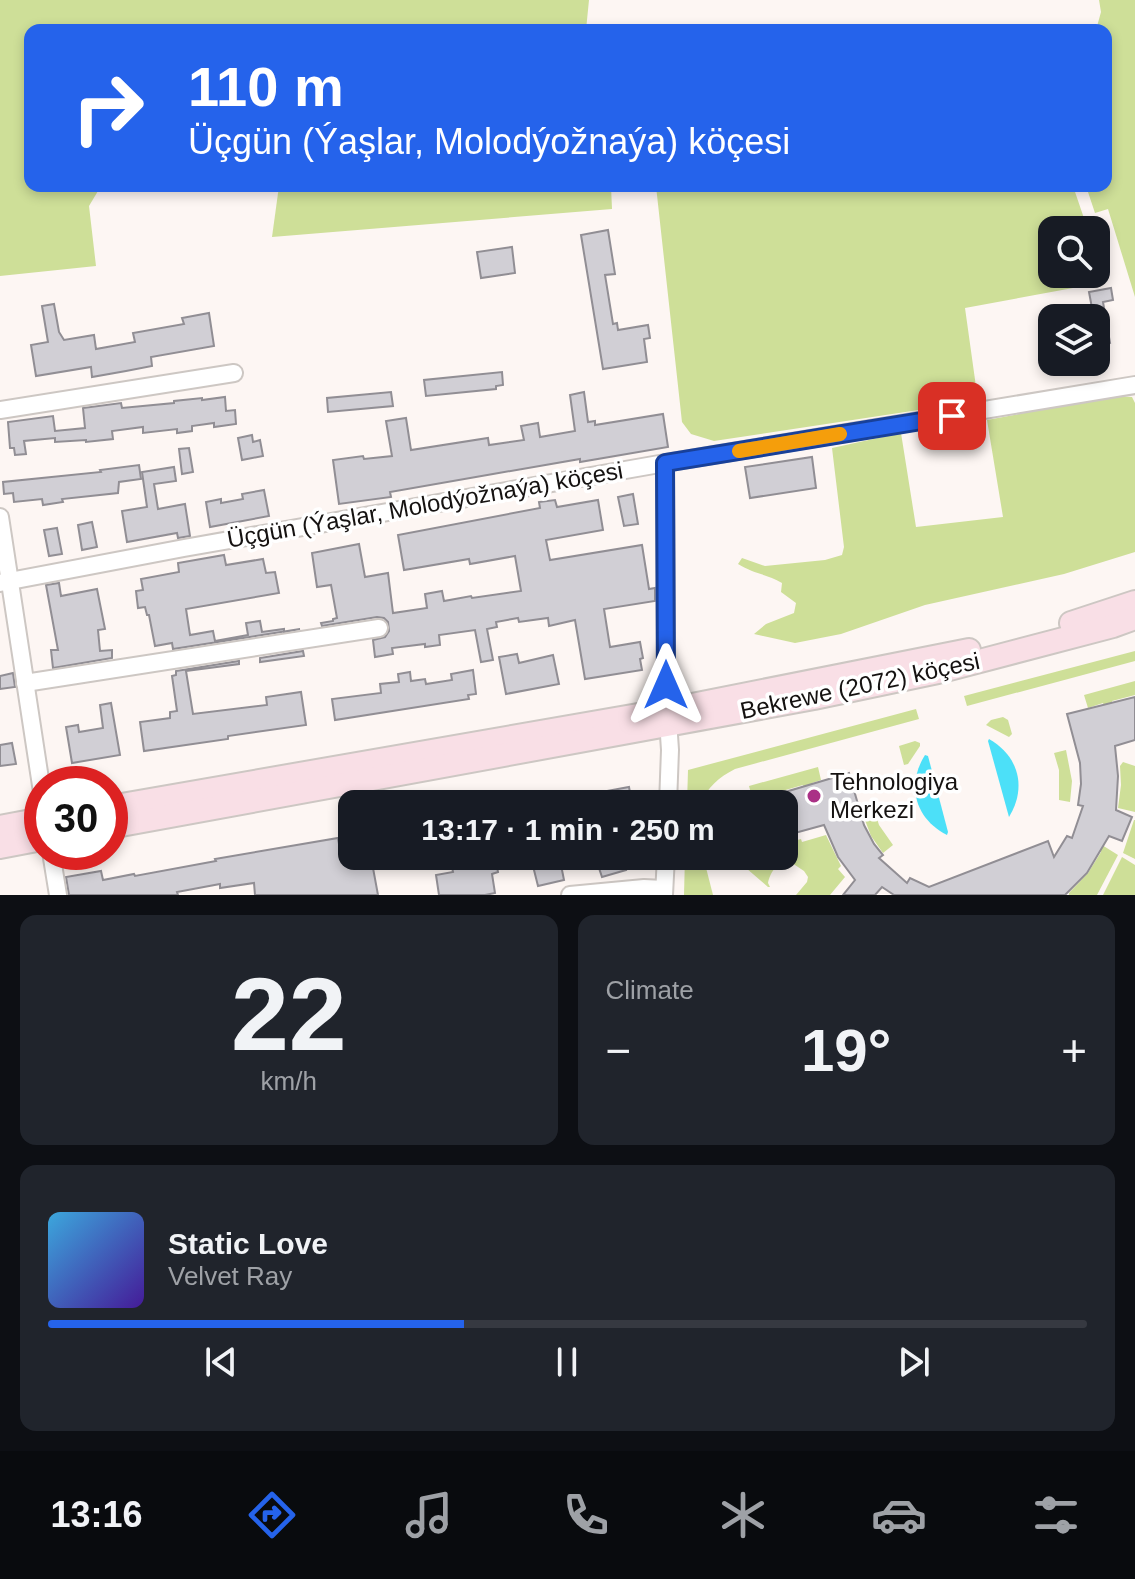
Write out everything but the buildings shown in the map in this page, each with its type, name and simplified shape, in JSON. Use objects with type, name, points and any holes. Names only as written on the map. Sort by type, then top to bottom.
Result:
[{"type":"main road","name":"Bekrewe (2072) köçesi","points":[[128,823],[668,718],[966,650],[1067,624],[1135,602]]},
{"type":"main road","name":"Bekrewe (2072) köçesi","points":[[128,804],[938,672],[1135,618]]},
{"type":"main road","points":[[0,827],[24,822]]},
{"type":"main road","points":[[0,847],[24,842]]},
{"type":"street","points":[[0,410],[234,373]]},
{"type":"street","name":"Üçgün (Ýaşlar, Molodýožnaýa) köçesi","points":[[4,582],[665,463],[1135,385]]},
{"type":"street","points":[[665,463],[669,790]]},
{"type":"street","points":[[0,517],[4,582],[38,766]]},
{"type":"street","points":[[25,683],[379,628]]},
{"type":"street","points":[[54,870],[58,895]]},
{"type":"street","points":[[570,895],[644,888],[664,892],[665,870]]},
{"type":"green space","points":[[0,0],[589,0],[587,24],[24,24],[24,192],[97,192],[89,206],[96,266],[0,276]]},
{"type":"green space","points":[[1099,0],[1135,0],[1135,297],[1108,209],[1095,213],[1088,192],[1112,192],[1112,24],[1098,24],[1101,12]]},
{"type":"green space","points":[[278,192],[611,192],[612,209],[272,237]]},
{"type":"green space","points":[[657,192],[1075,192],[1083,216],[1038,216],[1038,288],[1073,288],[965,308],[978,401],[714,441],[691,434],[682,422]]},
{"type":"green space","points":[[1115,396],[1132,397],[1135,403],[1135,552],[1064,574],[925,605],[841,634],[795,643],[754,634],[766,624],[794,613],[796,603],[781,592],[782,583],[738,564],[742,558],[765,566],[825,560],[842,555],[844,547],[832,448],[901,433],[916,527],[1003,517],[987,420]]},
{"type":"green space","points":[[1135,651],[1135,661],[967,706],[964,696]]},
{"type":"green space","points":[[1135,681],[1135,695],[1112,701],[1113,706],[1105,708],[1103,703],[1088,708],[1084,695]]},
{"type":"green space","points":[[916,709],[919,719],[735,769],[709,790],[687,790],[688,770]]},
{"type":"green space","points":[[1003,717],[1008,720],[1012,734],[1009,737],[986,725]]},
{"type":"green space","points":[[915,741],[920,746],[908,764],[904,765],[899,746]]},
{"type":"green space","points":[[1066,750],[1072,781],[1070,802],[1059,800],[1059,770],[1054,753]]},
{"type":"green space","points":[[1123,762],[1135,766],[1135,812],[1118,808],[1120,766]]},
{"type":"green space","points":[[818,767],[821,780],[812,783],[813,788],[805,790],[803,785],[786,790],[750,790],[749,786]]},
{"type":"green space","points":[[872,803],[879,825],[893,845],[883,853],[871,836],[860,807]]},
{"type":"green space","points":[[1135,820],[1135,859],[1123,853]]},
{"type":"green space","points":[[826,835],[841,866],[838,869],[845,877],[830,895],[796,895],[808,877],[798,867],[798,840],[802,842]]},
{"type":"green space","points":[[1094,840],[1118,855],[1097,895],[1069,895],[1101,852],[1090,846]]},
{"type":"green space","points":[[1122,857],[1135,865],[1135,895],[1103,895]]},
{"type":"green space","points":[[685,870],[707,870],[713,895],[684,895]]},
{"type":"green space","points":[[748,870],[774,870],[768,887]]},
{"type":"water","points":[[988,741],[1007,754],[1017,774],[1018,795],[1009,817]]},
{"type":"water","points":[[925,755],[928,756],[947,835],[927,820],[917,800],[916,778]]},
{"type":"slow traffic","points":[[739,451],[840,434]]},
{"type":"place","name":"Tehnologiya Merkezi","points":[[814,796]]},
{"type":"route","points":[[666,685],[665,463],[952,416]]}]
